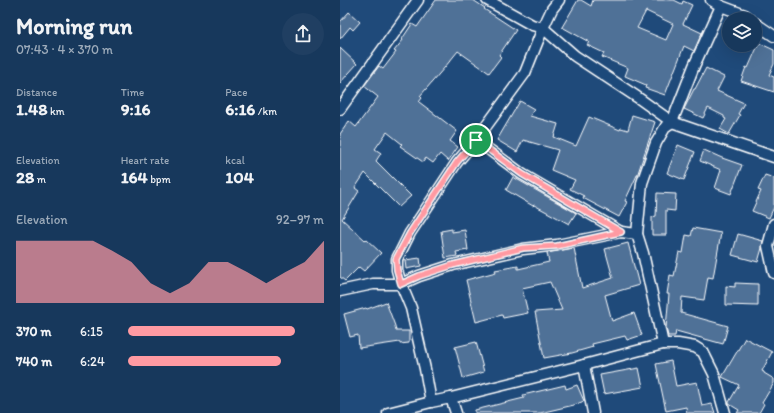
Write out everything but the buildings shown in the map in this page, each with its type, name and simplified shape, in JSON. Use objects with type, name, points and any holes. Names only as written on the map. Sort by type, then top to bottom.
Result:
[{"type":"street","points":[[340,109],[418,0]]},
{"type":"street","points":[[487,0],[532,25],[543,28],[575,56],[672,122],[774,157]]},
{"type":"street","points":[[430,402],[425,369],[411,308],[401,284],[396,259],[410,233],[457,162],[476,140],[524,73],[552,9],[559,0]]},
{"type":"street","points":[[711,0],[721,6],[737,12]]},
{"type":"street","points":[[663,344],[643,253],[637,234],[642,183],[656,143],[666,126],[672,122],[694,66],[721,6]]},
{"type":"street","points":[[762,28],[774,36]]},
{"type":"street","points":[[476,140],[522,174],[621,232]]},
{"type":"street","points":[[774,224],[768,246],[774,273]]},
{"type":"street","points":[[340,292],[373,284],[401,284],[419,276],[453,265],[523,248],[557,246],[621,232],[637,234]]},
{"type":"street","points":[[388,413],[663,344],[678,344],[695,347],[702,352],[714,374],[725,413]]},
{"type":"street","points":[[584,365],[593,413]]},
{"type":"street","points":[[452,398],[456,413]]},
{"type":"route","points":[[476,140],[522,174],[621,232],[557,246],[523,248],[453,265],[419,276],[401,284],[396,259],[410,233],[457,162],[476,140]]}]
